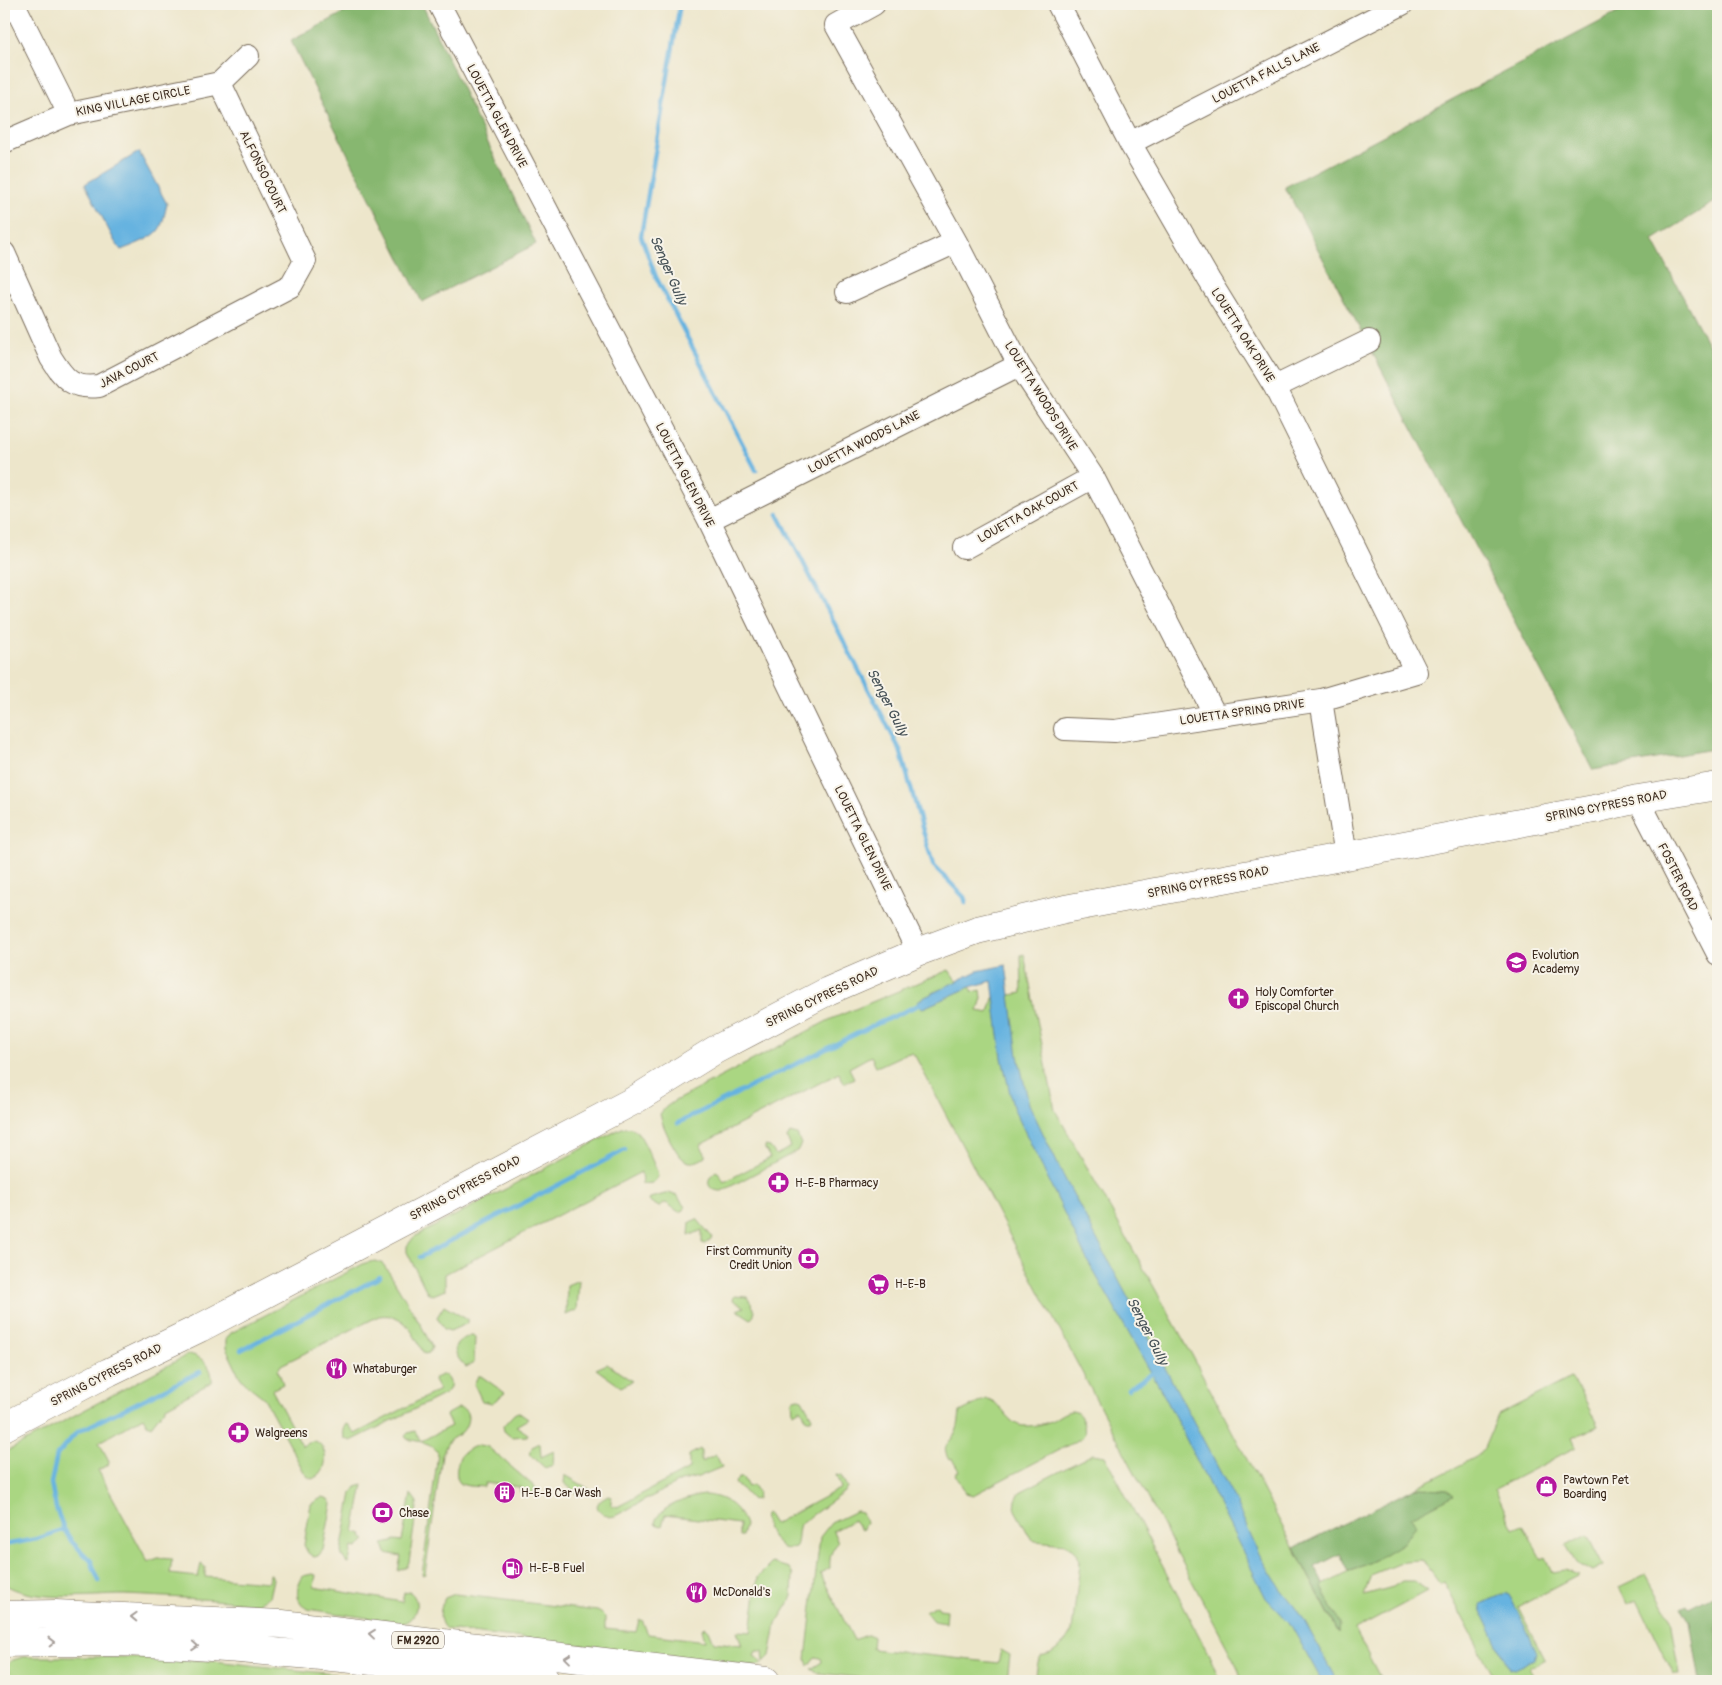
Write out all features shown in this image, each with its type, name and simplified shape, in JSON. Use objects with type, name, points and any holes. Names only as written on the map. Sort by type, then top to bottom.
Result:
[{"type":"main road","name":"SPRING CYPRESS ROAD","points":[[4,1427],[109,1372],[200,1328],[633,1101],[715,1050],[828,991],[918,952],[977,930],[1065,909],[1594,809],[1638,799],[1718,786]]},
{"type":"main road","points":[[4,1408],[31,1413]]},
{"type":"main road","points":[[4,1596],[55,1614]]},
{"type":"main road","name":"FM 2920","points":[[4,1615],[55,1614],[282,1624],[766,1681]]},
{"type":"main road","name":"FM 2920","points":[[4,1643],[146,1643],[284,1652],[420,1665],[546,1681]]},
{"type":"street","name":"KING VILLAGE CIRCLE","points":[[14,4],[69,114],[220,83]]},
{"type":"street","name":"LOUETTA GLEN DRIVE","points":[[439,4],[709,520],[918,952]]},
{"type":"street","name":"LOUETTA WOODS DRIVE","points":[[874,4],[836,25],[956,242],[1019,365],[1093,477],[1215,715]]},
{"type":"street","name":"LOUETTA OAK DRIVE","points":[[1058,4],[1130,143],[1209,280],[1275,387],[1416,672]]},
{"type":"street","name":"LOUETTA FALLS LANE","points":[[1130,143],[1402,4]]},
{"type":"street","points":[[220,83],[248,56]]},
{"type":"street","name":"ALFONSO COURT","points":[[220,83],[305,261]]},
{"type":"street","points":[[4,142],[69,114]]},
{"type":"street","points":[[847,292],[956,242]]},
{"type":"street","name":"JAVA COURT","points":[[4,253],[56,366],[61,374],[72,384],[86,388],[98,386],[291,286],[305,261]]},
{"type":"street","points":[[1275,387],[1369,342]]},
{"type":"street","name":"LOUETTA WOODS LANE","points":[[709,520],[1019,365]]},
{"type":"street","name":"LOUETTA OAK COURT","points":[[964,548],[1093,477]]},
{"type":"street","name":"LOUETTA SPRING DRIVE","points":[[1065,729],[1116,731],[1321,700],[1416,672]]},
{"type":"street","points":[[1321,700],[1346,856]]},
{"type":"street","name":"FOSTER ROAD","points":[[1638,799],[1718,954]]},
{"type":"green space","points":[[360,4],[422,4],[536,244],[422,302],[291,41]]},
{"type":"green space","points":[[1634,4],[1718,4],[1718,200],[1653,240],[1718,363],[1718,748],[1593,770],[1285,187]]},
{"type":"green space","points":[[1024,954],[1055,1110],[1192,1355],[1338,1632],[1340,1624],[1321,1586],[1377,1559],[1411,1517],[1446,1489],[1415,1488],[1476,1457],[1484,1448],[1498,1415],[1571,1378],[1598,1426],[1572,1438],[1576,1447],[1495,1489],[1513,1529],[1523,1525],[1541,1559],[1545,1557],[1552,1572],[1564,1570],[1579,1575],[1518,1607],[1545,1659],[1529,1668],[1536,1681],[1496,1681],[1444,1582],[1440,1584],[1422,1560],[1405,1561],[1371,1575],[1364,1595],[1393,1587],[1402,1581],[1414,1581],[1428,1591],[1355,1630],[1382,1681],[1242,1681],[1238,1668],[915,1056],[911,1053],[879,1066],[876,1066],[871,1056],[849,1068],[854,1078],[844,1083],[839,1073],[700,1145],[705,1153],[705,1157],[698,1161],[688,1162],[680,1156],[670,1140],[660,1114],[673,1102],[831,1019],[949,970],[956,980],[967,981],[973,992],[981,990],[982,998],[978,1011],[989,1013],[993,998],[1022,993],[1021,955]]},
{"type":"green space","points":[[622,1128],[634,1129],[643,1142],[657,1171],[658,1177],[653,1183],[642,1184],[641,1172],[445,1274],[445,1290],[433,1295],[427,1292],[407,1252],[407,1246],[414,1237]]},
{"type":"green space","points":[[790,1133],[797,1135],[801,1144],[797,1151],[722,1191],[717,1191],[710,1187],[710,1178],[716,1171],[724,1182],[770,1158],[765,1146],[770,1147],[776,1155],[791,1147],[787,1138]]},
{"type":"green space","points":[[669,1193],[677,1196],[685,1207],[683,1210],[679,1212],[666,1203],[659,1207],[649,1201],[650,1198]]},
{"type":"green space","points":[[697,1219],[712,1237],[705,1244],[702,1243],[702,1230],[689,1236],[690,1222]]},
{"type":"green space","points":[[375,1261],[383,1264],[390,1274],[432,1347],[429,1353],[424,1354],[408,1326],[396,1317],[379,1316],[281,1365],[278,1370],[283,1384],[272,1390],[302,1446],[313,1441],[318,1442],[324,1451],[325,1463],[323,1470],[312,1479],[304,1472],[264,1398],[240,1377],[226,1348],[226,1339],[231,1333],[365,1263]]},
{"type":"green space","points":[[579,1280],[577,1310],[566,1315],[567,1285]]},
{"type":"green space","points":[[734,1296],[747,1297],[754,1311],[751,1319],[737,1310],[744,1307],[733,1300]]},
{"type":"green space","points":[[444,1306],[468,1320],[468,1323],[450,1331],[444,1329],[437,1317]]},
{"type":"green space","points":[[471,1335],[475,1337],[474,1363],[466,1367],[458,1357],[455,1348],[458,1342]]},
{"type":"green space","points":[[189,1354],[203,1360],[209,1367],[212,1382],[166,1407],[151,1426],[147,1424],[143,1417],[99,1442],[109,1461],[108,1465],[98,1470],[148,1562],[158,1558],[172,1559],[170,1574],[198,1577],[201,1564],[205,1567],[205,1577],[268,1582],[269,1574],[271,1574],[273,1579],[269,1597],[256,1604],[207,1599],[125,1595],[62,1597],[30,1594],[4,1584],[4,1453]]},
{"type":"green space","points":[[607,1364],[632,1381],[621,1387],[596,1369]]},
{"type":"green space","points":[[445,1375],[450,1382],[450,1387],[445,1394],[351,1441],[344,1438],[343,1429],[346,1424],[349,1425],[355,1434],[439,1390],[434,1381],[435,1378]]},
{"type":"green space","points":[[478,1376],[481,1376],[505,1393],[492,1403],[482,1401],[474,1384]]},
{"type":"green space","points":[[799,1398],[802,1399],[812,1417],[811,1420],[807,1420],[801,1409],[793,1413],[792,1401]]},
{"type":"green space","points":[[986,1399],[991,1400],[1019,1425],[1029,1426],[1047,1423],[1066,1412],[1075,1412],[1082,1420],[1084,1435],[1080,1439],[973,1495],[966,1493],[955,1474],[959,1471],[952,1459],[949,1460],[945,1451],[956,1432],[960,1412]]},
{"type":"green space","points":[[458,1408],[466,1411],[468,1421],[462,1432],[449,1441],[442,1455],[425,1574],[422,1575],[438,1453],[432,1446],[407,1439],[405,1436],[415,1431],[421,1441],[451,1426],[446,1416]]},
{"type":"green space","points":[[518,1412],[528,1419],[516,1426],[528,1434],[527,1436],[511,1437],[504,1431],[503,1426]]},
{"type":"green space","points":[[540,1443],[541,1457],[554,1451],[553,1465],[545,1468],[530,1454],[532,1447]]},
{"type":"green space","points":[[479,1445],[488,1447],[536,1488],[533,1493],[520,1492],[520,1487],[485,1483],[484,1487],[468,1486],[460,1483],[457,1477],[457,1469],[461,1455]]},
{"type":"green space","points":[[700,1449],[701,1462],[716,1455],[722,1467],[698,1477],[681,1481],[615,1516],[609,1517],[598,1509],[597,1506],[600,1501],[608,1496],[611,1497],[611,1505],[617,1507],[689,1469],[689,1455]]},
{"type":"green space","points":[[1093,1454],[1105,1456],[1210,1657],[1218,1681],[1035,1681],[1041,1657],[1051,1654],[1064,1644],[1072,1631],[1080,1564],[1074,1549],[1066,1544],[1035,1541],[1030,1537],[1015,1510],[1016,1500],[1020,1492]]},
{"type":"green space","points":[[565,1475],[589,1489],[589,1492],[579,1495],[564,1483]]},
{"type":"green space","points":[[836,1475],[841,1476],[847,1487],[844,1492],[800,1524],[795,1548],[783,1548],[767,1527],[765,1514],[767,1513],[774,1524],[841,1488]]},
{"type":"green space","points":[[739,1478],[743,1478],[748,1487],[753,1485],[758,1493],[757,1499],[752,1500],[736,1485],[735,1482]]},
{"type":"green space","points":[[363,1485],[354,1532],[363,1534],[362,1537],[366,1540],[357,1548],[352,1547],[349,1562],[347,1563],[341,1551],[352,1493],[356,1487]]},
{"type":"green space","points":[[1415,1488],[1446,1489],[1454,1495],[1411,1517],[1416,1525],[1403,1543],[1377,1559],[1349,1572],[1340,1554],[1315,1567],[1324,1585],[1322,1587],[1340,1624],[1339,1633],[1294,1548]]},
{"type":"green space","points":[[411,1494],[417,1502],[417,1507],[409,1562],[407,1567],[398,1571],[401,1556],[386,1553],[383,1544],[393,1542],[394,1540],[402,1541]]},
{"type":"green space","points":[[705,1495],[724,1500],[735,1508],[745,1525],[742,1536],[739,1536],[739,1524],[665,1515],[662,1526],[655,1524],[657,1518],[667,1508],[683,1500]]},
{"type":"green space","points":[[323,1497],[329,1499],[332,1504],[323,1550],[318,1556],[314,1557],[308,1553],[304,1545],[311,1504]]},
{"type":"green space","points":[[856,1511],[861,1512],[866,1522],[863,1529],[861,1530],[854,1520],[833,1531],[838,1543],[831,1554],[830,1568],[820,1573],[854,1640],[868,1635],[873,1637],[872,1649],[998,1663],[1001,1650],[1010,1655],[1007,1681],[889,1681],[818,1673],[811,1669],[822,1662],[821,1658],[815,1657],[808,1666],[806,1659],[820,1537],[831,1523]]},
{"type":"green space","points":[[1587,1535],[1603,1566],[1592,1572],[1576,1563],[1566,1546]]},
{"type":"green space","points":[[772,1563],[789,1568],[793,1574],[792,1596],[776,1624],[770,1656],[764,1662],[763,1651],[756,1651],[754,1656],[762,1664],[757,1666],[446,1629],[440,1618],[445,1598],[455,1594],[597,1611],[605,1617],[605,1629],[636,1632],[639,1620],[642,1620],[648,1634],[705,1641],[702,1629],[704,1627],[709,1630],[714,1642],[742,1645],[737,1631],[751,1632],[758,1577]]},
{"type":"green space","points":[[1646,1574],[1671,1619],[1680,1675],[1674,1675],[1637,1599],[1627,1604],[1619,1587]]},
{"type":"green space","points":[[316,1575],[314,1587],[402,1602],[404,1593],[410,1592],[416,1600],[416,1609],[412,1618],[403,1623],[307,1609],[298,1598],[298,1590],[303,1576]]},
{"type":"green space","points":[[1718,1593],[1718,1681],[1700,1681],[1690,1622],[1682,1608],[1688,1605],[1690,1608]]},
{"type":"green space","points":[[937,1605],[939,1609],[947,1610],[946,1623],[933,1621],[925,1611]]},
{"type":"green space","points":[[23,1657],[133,1657],[214,1661],[397,1681],[4,1681],[4,1671],[6,1678],[9,1677],[9,1671],[4,1665]]},
{"type":"water","points":[[139,152],[167,204],[163,222],[155,234],[121,250],[85,184]]},
{"type":"water","points":[[1006,965],[1018,1056],[1029,1104],[1063,1175],[1234,1498],[1258,1552],[1280,1588],[1298,1610],[1338,1681],[1322,1681],[1289,1622],[1266,1598],[1166,1399],[1085,1256],[1013,1107],[1002,1058],[992,981],[970,987],[921,1009],[917,1001],[977,971]]},
{"type":"water","points":[[1506,1593],[1509,1594],[1537,1652],[1535,1659],[1514,1669],[1509,1668],[1481,1610],[1481,1604]]},
{"type":"waterway","name":"Senger Gully","points":[[680,4],[641,236],[656,277],[756,470]]},
{"type":"waterway","name":"Senger Gully","points":[[778,514],[900,750],[933,865],[964,897],[966,903]]},
{"type":"waterway","points":[[678,1123],[870,1027],[925,1002]]},
{"type":"waterway","points":[[420,1257],[625,1150]]},
{"type":"waterway","points":[[241,1350],[380,1277]]},
{"type":"waterway","points":[[1128,1389],[1156,1371]]},
{"type":"waterway","points":[[99,1581],[91,1561],[72,1542],[64,1529],[56,1508],[51,1483],[57,1455],[77,1432],[200,1372]]},
{"type":"waterway","points":[[4,1545],[37,1539],[64,1529]]},
{"type":"place","name":"Evolution Academy","points":[[1516,962]]},
{"type":"place","name":"Holy Comforter Episcopal Church","points":[[1239,999]]},
{"type":"place","name":"H-E-B Pharmacy","points":[[779,1183]]},
{"type":"place","name":"First Community Credit Union","points":[[808,1258]]},
{"type":"place","name":"H-E-B","points":[[879,1284]]},
{"type":"place","name":"Whataburger","points":[[337,1369]]},
{"type":"place","name":"Walgreens","points":[[239,1433]]},
{"type":"place","name":"Pawtown Pet Boarding","points":[[1547,1487]]},
{"type":"place","name":"H-E-B Car Wash","points":[[505,1493]]},
{"type":"place","name":"Chase","points":[[383,1513]]},
{"type":"place","name":"H-E-B Fuel","points":[[513,1568]]},
{"type":"place","name":"McDonald's","points":[[697,1592]]}]
